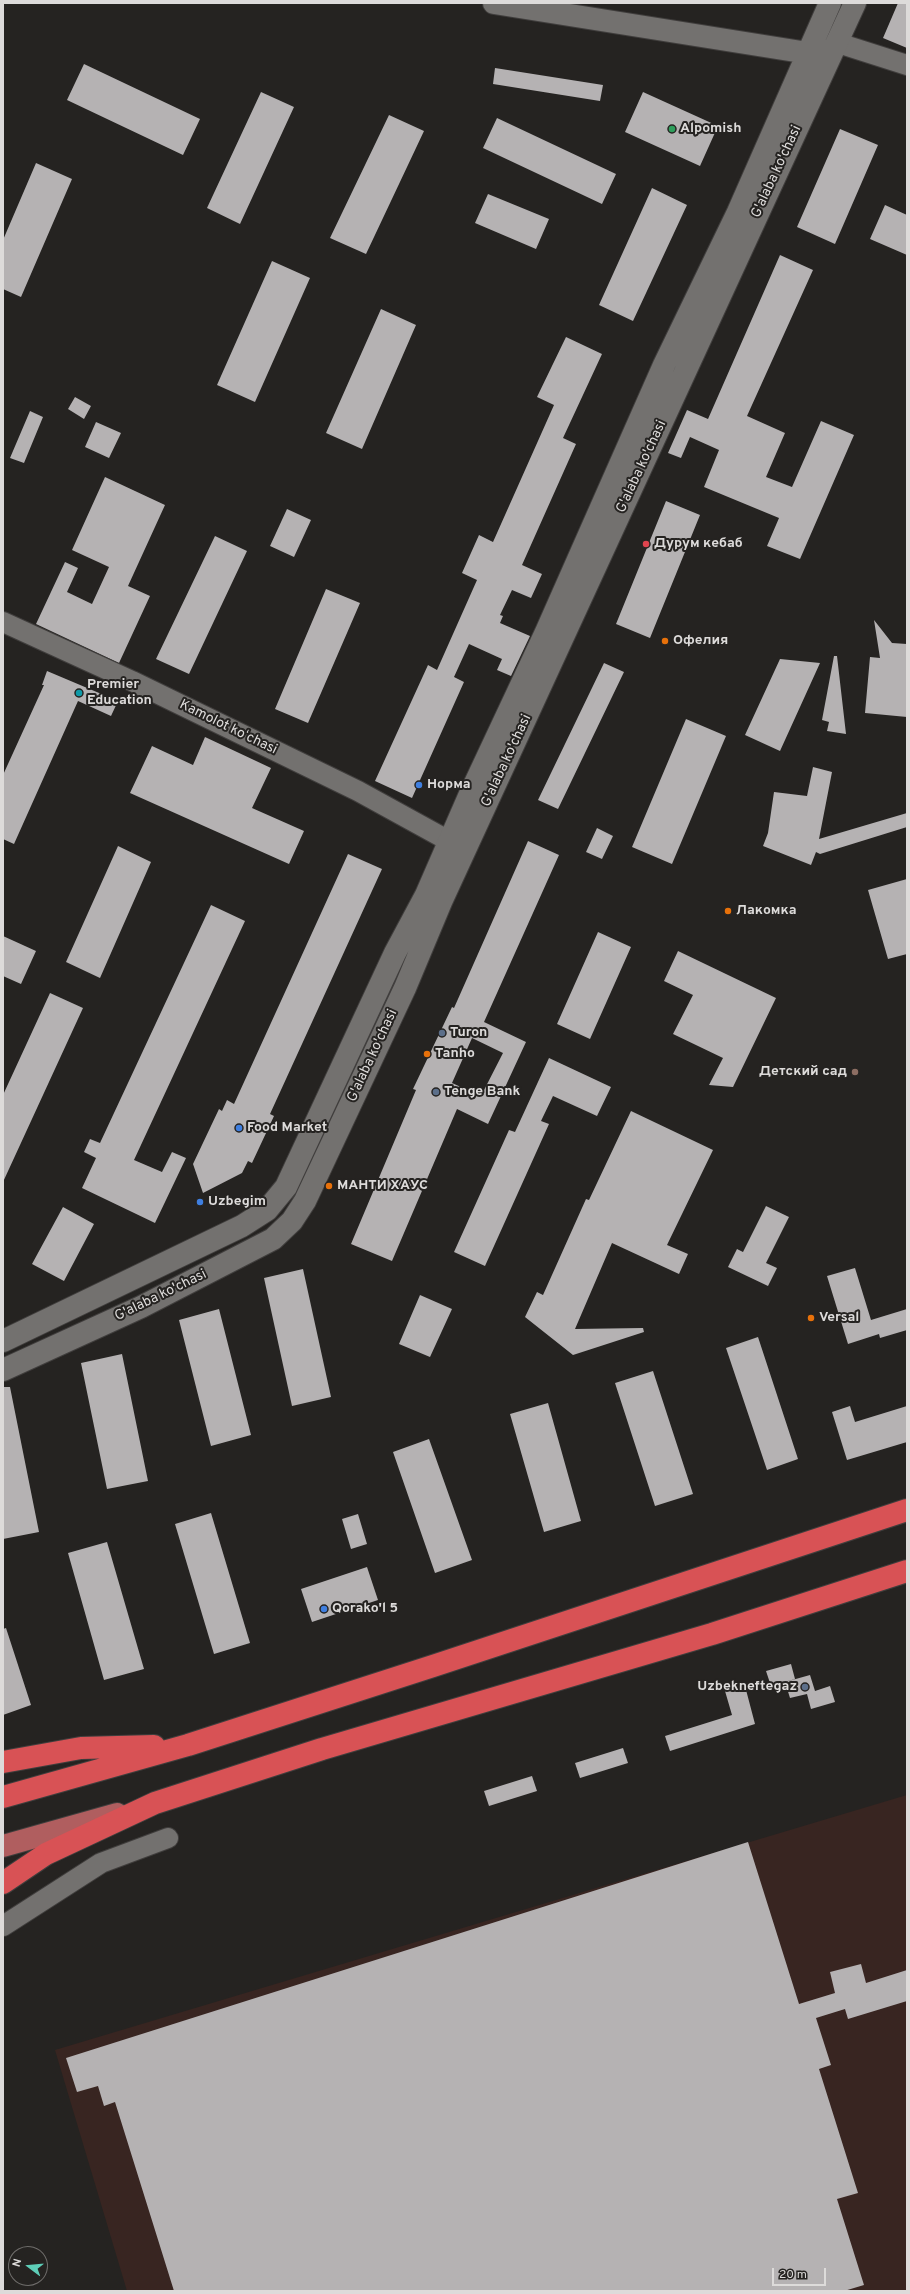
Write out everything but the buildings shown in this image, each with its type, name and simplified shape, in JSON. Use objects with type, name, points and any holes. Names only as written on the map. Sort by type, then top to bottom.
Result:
[{"type":"highway","points":[[3,1797],[188,1745],[907,1510]]},
{"type":"highway","points":[[3,1883],[46,1854],[155,1803],[322,1749],[712,1634],[907,1571]]},
{"type":"highway","points":[[3,1762],[81,1748],[188,1745]]},
{"type":"main road","points":[[494,3],[808,53],[837,43]]},
{"type":"main road","name":"G'alaba ko'chasi","points":[[3,1340],[242,1226],[267,1210],[286,1187],[395,953],[426,895],[449,841],[546,632],[664,365],[738,212],[830,3]]},
{"type":"main road","name":"G'alaba ko'chasi","points":[[3,1370],[141,1307],[273,1239],[292,1221],[305,1201],[402,995],[441,902],[855,3]]},
{"type":"main road","points":[[72,1308],[79,1335]]},
{"type":"main road","points":[[3,1846],[155,1803]]},
{"type":"street","points":[[837,43],[907,65]]},
{"type":"street","name":"Kamolot koʻchasi","points":[[3,622],[139,684],[358,792],[449,841]]},
{"type":"street","points":[[3,1926],[100,1863],[168,1838]]},
{"type":"shaded area","points":[[907,1795],[907,2291],[127,2291],[55,2050]]},
{"type":"place","name":"Alpomish","points":[[672,129]]},
{"type":"place","name":"Дурум кебаб","points":[[646,544]]},
{"type":"place","name":"Офелия","points":[[665,641]]},
{"type":"place","name":"Premier Education","points":[[79,693]]},
{"type":"place","name":"Норма","points":[[419,785]]},
{"type":"place","name":"Лакомка","points":[[728,911]]},
{"type":"place","name":"Turon","points":[[442,1033]]},
{"type":"place","name":"Tanho","points":[[427,1054]]},
{"type":"place","name":"Детский сад","points":[[855,1072]]},
{"type":"place","name":"Tenge Bank","points":[[436,1092]]},
{"type":"place","name":"Food Market","points":[[239,1128]]},
{"type":"place","name":"МАНТИ ХАУС","points":[[329,1186]]},
{"type":"place","name":"Uzbegim","points":[[200,1202]]},
{"type":"place","name":"Versal","points":[[811,1318]]},
{"type":"place","name":"Qorako'l 5","points":[[324,1609]]},
{"type":"place","name":"Uzbekneftegaz","points":[[805,1687]]}]
